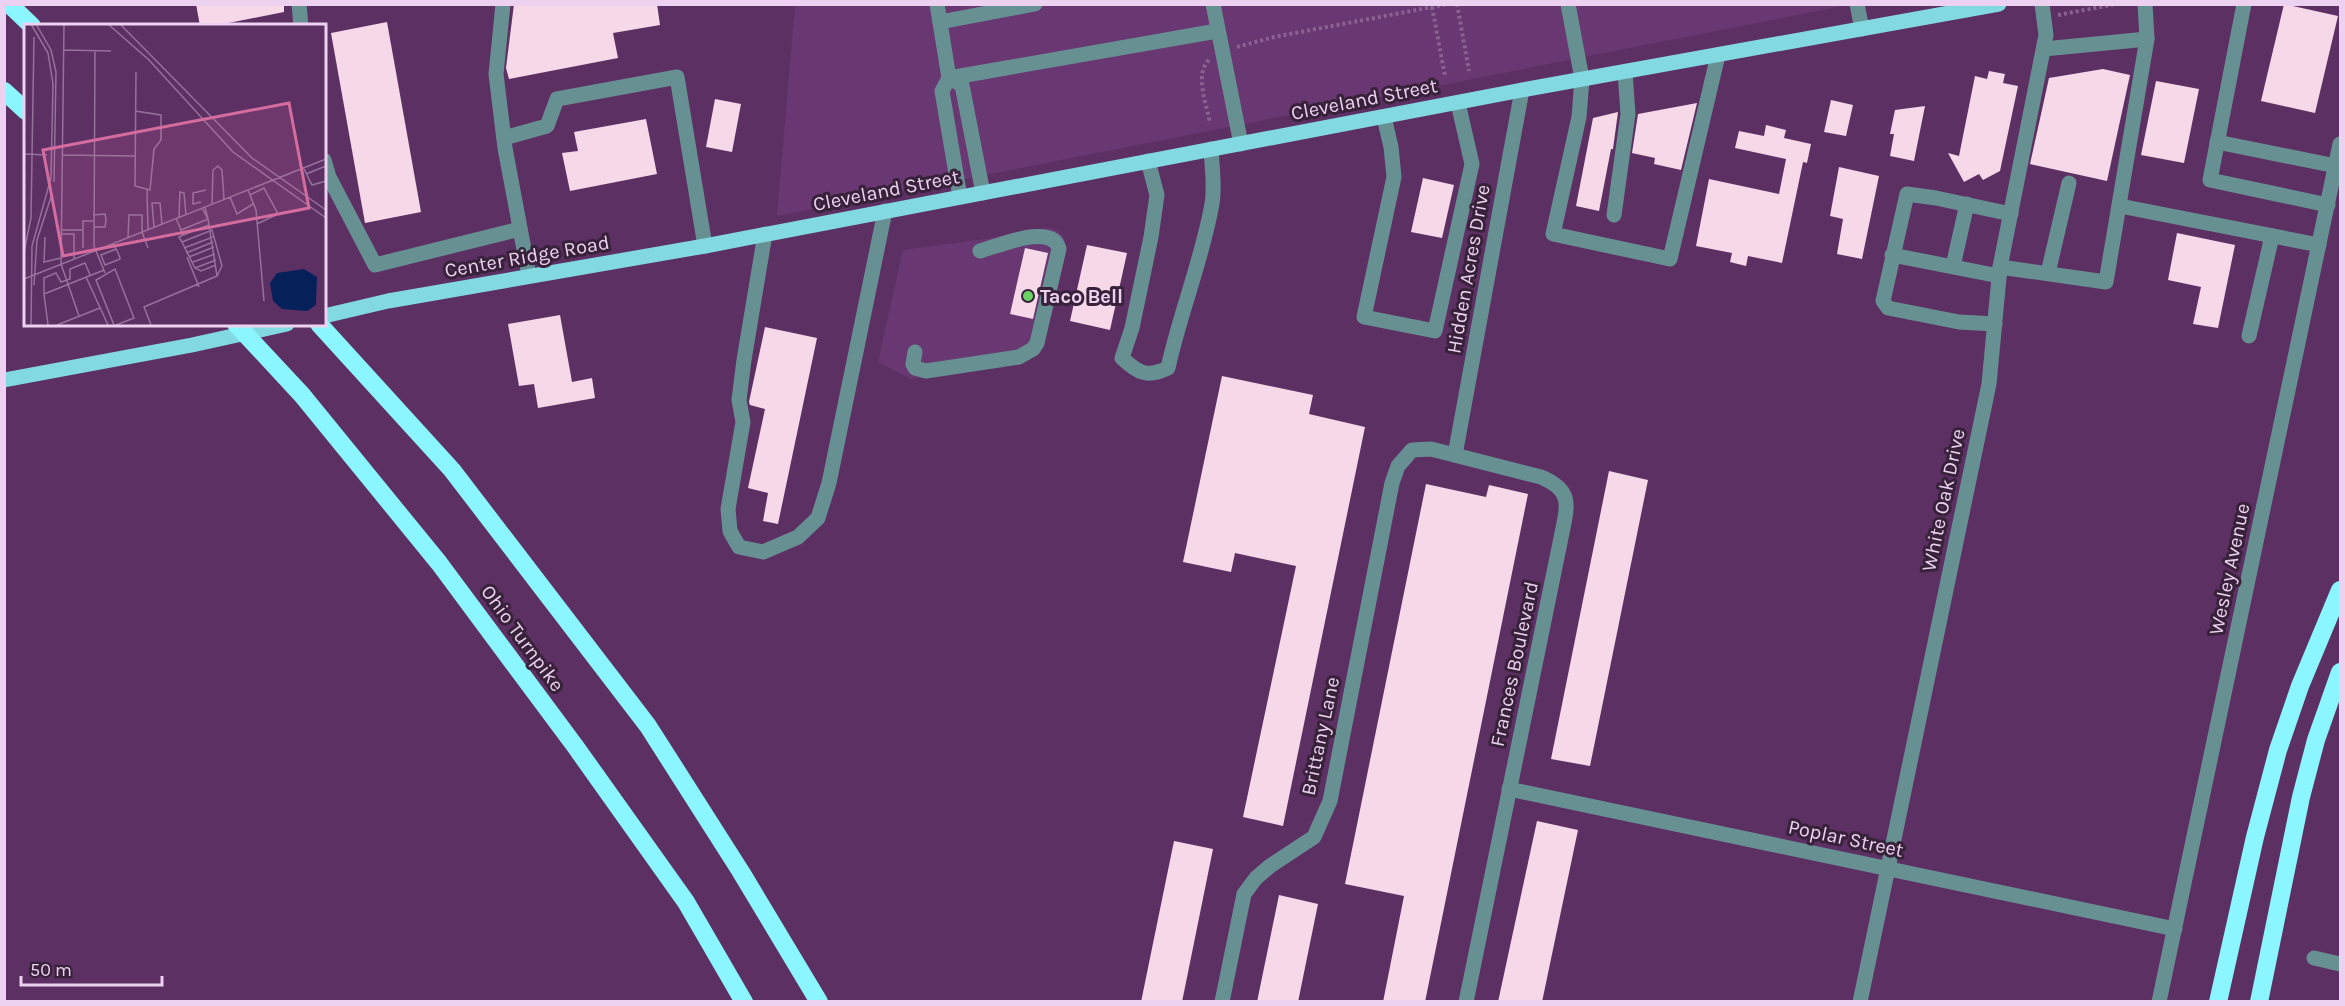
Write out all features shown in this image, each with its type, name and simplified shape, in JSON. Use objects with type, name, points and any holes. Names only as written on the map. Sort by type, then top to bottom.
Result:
[{"type":"highway","points":[[9,4],[30,24]]},
{"type":"highway","points":[[4,91],[24,109]]},
{"type":"highway","name":"Ohio Turnpike","points":[[238,326],[302,395],[439,562],[575,746],[686,902],[744,1002]]},
{"type":"highway","points":[[321,326],[452,470],[648,726],[819,1002]]},
{"type":"highway","points":[[2218,1002],[2255,837],[2278,750],[2300,686],[2340,590]]},
{"type":"highway","points":[[2259,1002],[2301,797],[2316,740],[2340,672]]},
{"type":"main road","name":"Cleveland Street","points":[[737,239],[1522,90],[1999,4]]},
{"type":"main road","name":"Center Ridge Road","points":[[326,316],[388,302],[737,239]]},
{"type":"main road","points":[[4,380],[192,345],[278,326]]},
{"type":"street","points":[[299,4],[301,24]]},
{"type":"street","points":[[503,4],[496,74],[504,138],[529,276]]},
{"type":"street","points":[[937,4],[949,78],[942,91],[960,197]]},
{"type":"street","points":[[940,22],[1035,4]]},
{"type":"street","points":[[1213,4],[1241,144]]},
{"type":"street","points":[[1568,4],[1582,79],[1579,117],[1553,234],[1670,259],[1718,55]]},
{"type":"street","points":[[1857,4],[1862,29]]},
{"type":"street","points":[[1892,255],[2000,272],[2048,273],[2106,282],[2147,39],[2145,4]]},
{"type":"street","points":[[2244,4],[2210,180],[2328,205]]},
{"type":"street","name":"White Oak Drive","points":[[1860,1002],[1989,384],[2000,272],[2046,35],[2043,11]]},
{"type":"street","points":[[949,78],[1217,31]]},
{"type":"street","points":[[2043,49],[2147,39]]},
{"type":"street","points":[[1614,215],[1628,114],[1625,72]]},
{"type":"street","points":[[504,138],[547,126],[557,99],[677,77],[705,246]]},
{"type":"street","points":[[949,78],[962,86],[983,193]]},
{"type":"street","name":"Hidden Acres Drive","points":[[1455,455],[1522,90]]},
{"type":"street","points":[[1384,117],[1391,147],[1394,177],[1364,317],[1435,331],[1472,164],[1458,102]]},
{"type":"street","points":[[2217,142],[2336,166]]},
{"type":"street","name":"Wesley Avenue","points":[[2159,1002],[2340,144]]},
{"type":"street","points":[[1148,161],[1157,195],[1149,248],[1122,357],[1137,372],[1156,374],[1168,368],[1190,295],[1213,202],[1211,149]]},
{"type":"street","points":[[326,167],[329,177],[375,265],[520,229]]},
{"type":"street","points":[[2048,273],[2069,183]]},
{"type":"street","points":[[1995,324],[1959,322],[1888,308],[1883,301],[1907,194],[2011,214]]},
{"type":"street","points":[[1953,266],[1968,204]]},
{"type":"street","points":[[2120,206],[2319,245]]},
{"type":"street","points":[[765,234],[744,360],[739,400],[743,422],[728,508],[730,531],[739,547],[763,552],[798,537],[819,518],[829,483],[885,211]]},
{"type":"street","points":[[915,352],[913,364],[915,368],[926,371],[1019,357],[1033,349],[1040,334],[1059,249],[1058,244],[1051,238],[1035,236],[980,251]]},
{"type":"street","points":[[2249,336],[2272,236]]},
{"type":"street","name":"Frances Boulevard","points":[[1412,450],[1431,449],[1541,477],[1562,488],[1566,502],[1566,514],[1466,1002]]},
{"type":"street","name":"Brittany Lane","points":[[1222,1002],[1244,894],[1256,878],[1270,866],[1314,837],[1330,801],[1392,483],[1398,466],[1412,450]]},
{"type":"street","name":"Poplar Street","points":[[1509,789],[2175,929]]},
{"type":"street","points":[[2314,958],[2340,964]]},
{"type":"path","points":[[1232,49],[1274,37],[1448,4]]},
{"type":"path","points":[[1457,4],[1469,71]]},
{"type":"path","points":[[2043,11],[2116,4]]},
{"type":"path","points":[[1432,7],[1445,76]]},
{"type":"path","points":[[1210,123],[1202,77],[1206,63],[1212,58]]},
{"type":"shaded area","points":[[795,5],[1848,5],[777,216]]},
{"type":"shaded area","points":[[1052,228],[1063,235],[1066,248],[1040,353],[1031,359],[911,379],[878,362],[903,250]]},
{"type":"building","points":[[196,4],[284,4],[284,12],[223,24],[200,24]]},
{"type":"building","points":[[514,4],[657,4],[660,25],[613,33],[618,58],[509,79],[506,68]]},
{"type":"building","points":[[2284,4],[2338,16],[2315,113],[2261,101]]},
{"type":"building","points":[[387,22],[421,212],[365,223],[331,33]]},
{"type":"building","points":[[2103,69],[2130,75],[2107,181],[2030,164],[2049,78]]},
{"type":"building","points":[[1989,71],[2005,74],[2003,83],[2018,86],[2000,171],[1983,180],[1979,174],[1964,182],[1948,153],[1959,156],[1975,76],[1987,79]]},
{"type":"building","points":[[2156,81],[2199,89],[2184,163],[2141,155]]},
{"type":"building","points":[[715,99],[741,104],[732,152],[706,147]]},
{"type":"building","points":[[1831,100],[1853,105],[1846,136],[1824,132]]},
{"type":"building","points":[[1697,103],[1681,170],[1654,164],[1655,158],[1632,153],[1638,114]]},
{"type":"building","points":[[1925,106],[1914,161],[1890,156],[1894,134],[1890,134],[1895,110]]},
{"type":"building","points":[[1618,112],[1613,149],[1611,149],[1599,211],[1576,206],[1593,118]]},
{"type":"building","points":[[646,119],[657,174],[570,191],[562,153],[578,151],[574,132]]},
{"type":"building","points":[[1766,125],[1786,130],[1784,138],[1811,144],[1807,163],[1803,162],[1782,263],[1748,256],[1746,266],[1730,262],[1732,253],[1696,246],[1709,179],[1779,194],[1786,159],[1735,148],[1739,131],[1764,136]]},
{"type":"building","points":[[1839,167],[1879,176],[1862,259],[1837,254],[1843,219],[1830,216]]},
{"type":"building","points":[[1423,178],[1454,185],[1442,238],[1411,232]]},
{"type":"building","points":[[2177,233],[2235,245],[2218,328],[2193,324],[2201,287],[2168,280]]},
{"type":"building","points":[[1087,245],[1127,253],[1110,330],[1070,321]]},
{"type":"building","name":"Taco Bell","points":[[1025,248],[1048,253],[1033,319],[1010,314]]},
{"type":"building","points":[[560,315],[572,382],[592,378],[595,398],[538,408],[534,384],[519,386],[508,324]]},
{"type":"building","points":[[765,327],[817,338],[778,524],[763,521],[768,493],[748,488],[765,409],[750,405],[749,402]]},
{"type":"building","points":[[1222,376],[1313,395],[1309,414],[1365,427],[1283,826],[1243,817],[1296,566],[1235,553],[1231,572],[1183,562]]},
{"type":"building","points":[[1609,471],[1648,480],[1590,766],[1551,759]]},
{"type":"building","points":[[1426,484],[1486,497],[1489,485],[1528,494],[1425,1002],[1383,1002],[1404,896],[1345,884]]},
{"type":"building","points":[[1537,821],[1578,830],[1542,1002],[1498,1002]]},
{"type":"building","points":[[1174,841],[1213,849],[1182,1002],[1141,1002]]},
{"type":"building","points":[[1279,895],[1318,904],[1298,1002],[1257,1002]]},
{"type":"place","name":"Taco Bell","points":[[1028,296]]}]
